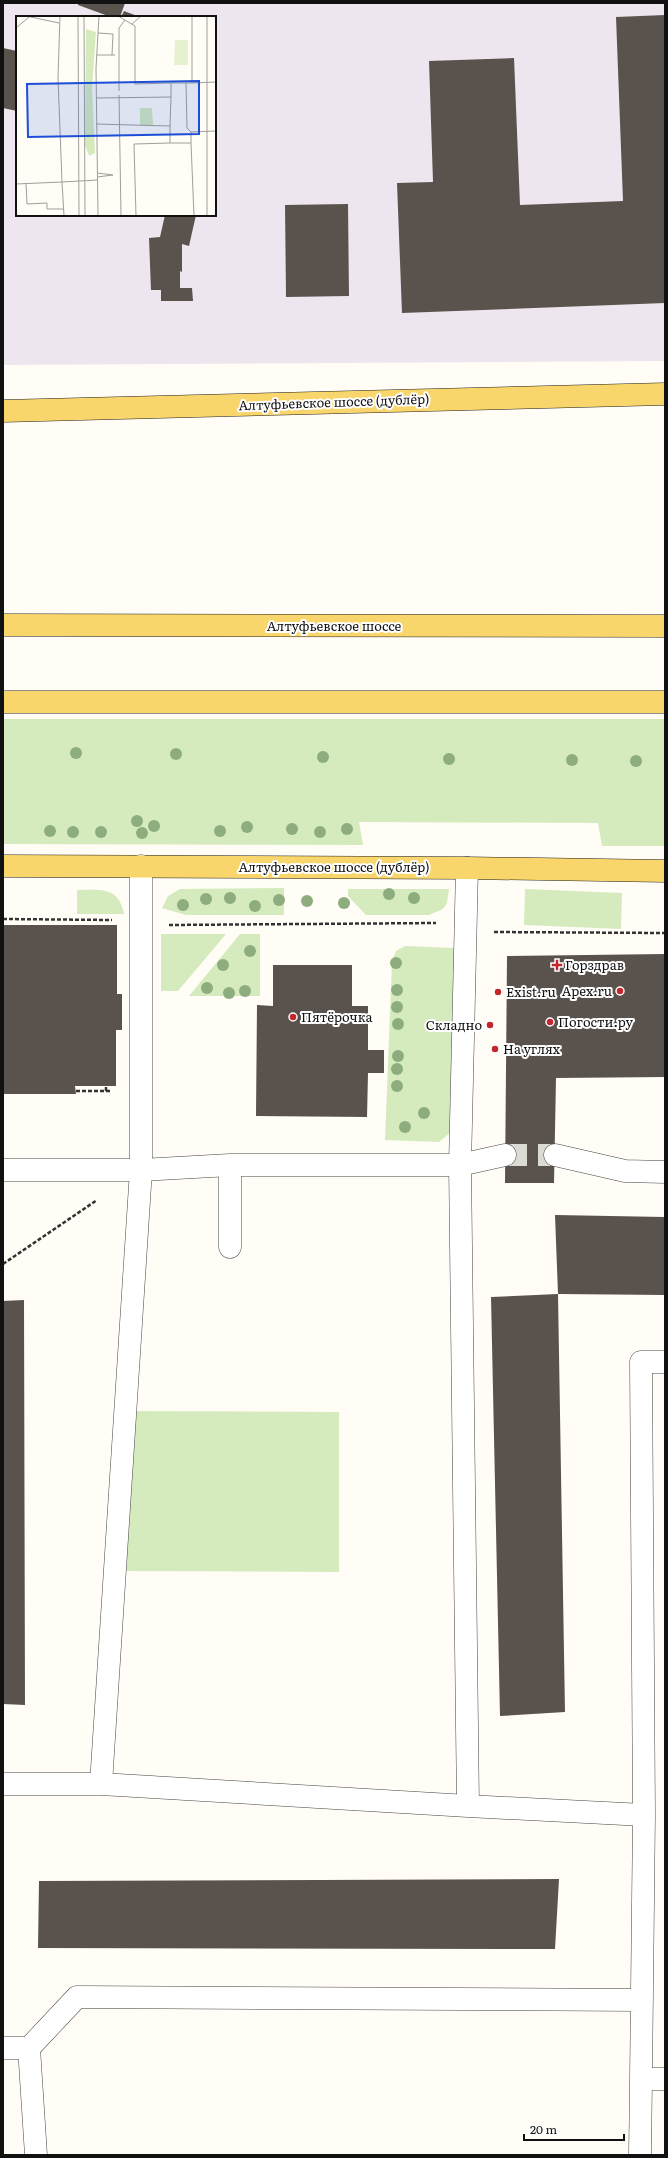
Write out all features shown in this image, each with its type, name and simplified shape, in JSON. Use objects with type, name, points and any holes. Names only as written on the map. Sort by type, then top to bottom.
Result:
[{"type":"main road","name":"Алтуфьевское шоссе (дублёр)","points":[[3,411],[665,394]]},
{"type":"main road","name":"Алтуфьевское шоссе","points":[[3,625],[665,626]]},
{"type":"main road","points":[[3,702],[665,702]]},
{"type":"main road","name":"Алтуфьевское шоссе (дублёр)","points":[[3,866],[467,868],[665,871]]},
{"type":"lane","points":[[101,1784],[140,1170],[141,866]]},
{"type":"lane","points":[[467,868],[460,1165],[468,1806]]},
{"type":"lane","points":[[3,1170],[140,1170],[230,1165],[460,1165],[505,1155]]},
{"type":"lane","points":[[555,1155],[625,1171],[665,1172]]},
{"type":"lane","points":[[230,1165],[230,1247]]},
{"type":"lane","points":[[640,2155],[644,1816],[641,1362],[665,1362]]},
{"type":"lane","points":[[3,1784],[101,1784],[644,1816]]},
{"type":"lane","points":[[3,2048],[29,2048],[77,1997],[642,2000]]},
{"type":"lane","points":[[29,2048],[36,2155]]},
{"type":"lane","points":[[641,2079],[665,2079]]},
{"type":"path","points":[[3,920],[119,920],[162,925],[466,923],[493,932],[665,933]]},
{"type":"path","points":[[76,1091],[106,1091],[106,1086]]},
{"type":"path","points":[[3,1264],[101,1197]]},
{"type":"shaded area","points":[[3,3],[665,3],[665,361],[3,365]]},
{"type":"green space","points":[[3,719],[665,719],[665,846],[602,846],[598,823],[359,822],[363,845],[3,844]]},
{"type":"green space","points":[[284,888],[284,915],[186,915],[162,908],[168,896],[180,889]]},
{"type":"green space","points":[[348,889],[449,889],[447,903],[443,909],[429,915],[366,915],[348,896]]},
{"type":"green space","points":[[525,889],[622,893],[621,929],[524,925]]},
{"type":"green space","points":[[77,890],[101,890],[113,894],[118,898],[124,914],[77,914]]},
{"type":"green space","points":[[161,934],[226,934],[178,991],[161,991]]},
{"type":"green space","points":[[240,934],[260,934],[260,996],[189,996]]},
{"type":"green space","points":[[405,946],[455,948],[456,1128],[439,1142],[385,1140],[392,961],[396,951]]},
{"type":"green space","points":[[126,1411],[339,1412],[339,1572],[125,1571]]},
{"type":"building","points":[[78,3],[125,3],[120,16],[108,16],[78,5]]},
{"type":"building","points":[[124,11],[137,16],[122,16]]},
{"type":"building","points":[[665,15],[665,303],[402,313],[397,183],[433,182],[429,61],[514,58],[520,205],[623,201],[616,17]]},
{"type":"building","points":[[3,48],[16,51],[16,111],[3,108]]},
{"type":"building","points":[[348,204],[349,296],[286,297],[285,205]]},
{"type":"building","points":[[165,216],[196,216],[189,246],[182,244],[182,272],[180,271],[180,288],[192,288],[193,301],[161,301],[161,290],[151,290],[149,238],[160,237]]},
{"type":"building","points":[[3,925],[117,925],[117,994],[122,994],[122,1030],[116,1030],[116,1086],[75,1086],[76,1094],[3,1094]]},
{"type":"building","points":[[665,954],[665,1077],[556,1078],[554,1183],[505,1183],[507,956]]},
{"type":"building","points":[[273,965],[352,965],[352,1006],[368,1006],[368,1050],[384,1050],[384,1073],[368,1073],[367,1117],[256,1116],[257,1005],[273,1006]]},
{"type":"building","points":[[555,1215],[665,1217],[665,1295],[558,1294]]},
{"type":"building","points":[[558,1294],[565,1712],[500,1716],[491,1297]]},
{"type":"building","points":[[24,1300],[25,1705],[3,1704],[3,1301]]},
{"type":"building","points":[[559,1879],[555,1949],[38,1948],[39,1881]]},
{"type":"tunnel","points":[[505,1155],[555,1155]]},
{"type":"place","name":"Горздрав","points":[[557,965]]},
{"type":"place","name":"Apex.ru","points":[[620,991]]},
{"type":"place","name":"Exist.ru","points":[[498,992]]},
{"type":"place","name":"Пятёрочка","points":[[293,1017]]},
{"type":"place","name":"Погости.ру","points":[[550,1022]]},
{"type":"place","name":"Складно","points":[[490,1025]]},
{"type":"place","name":"На углях","points":[[495,1049]]}]
